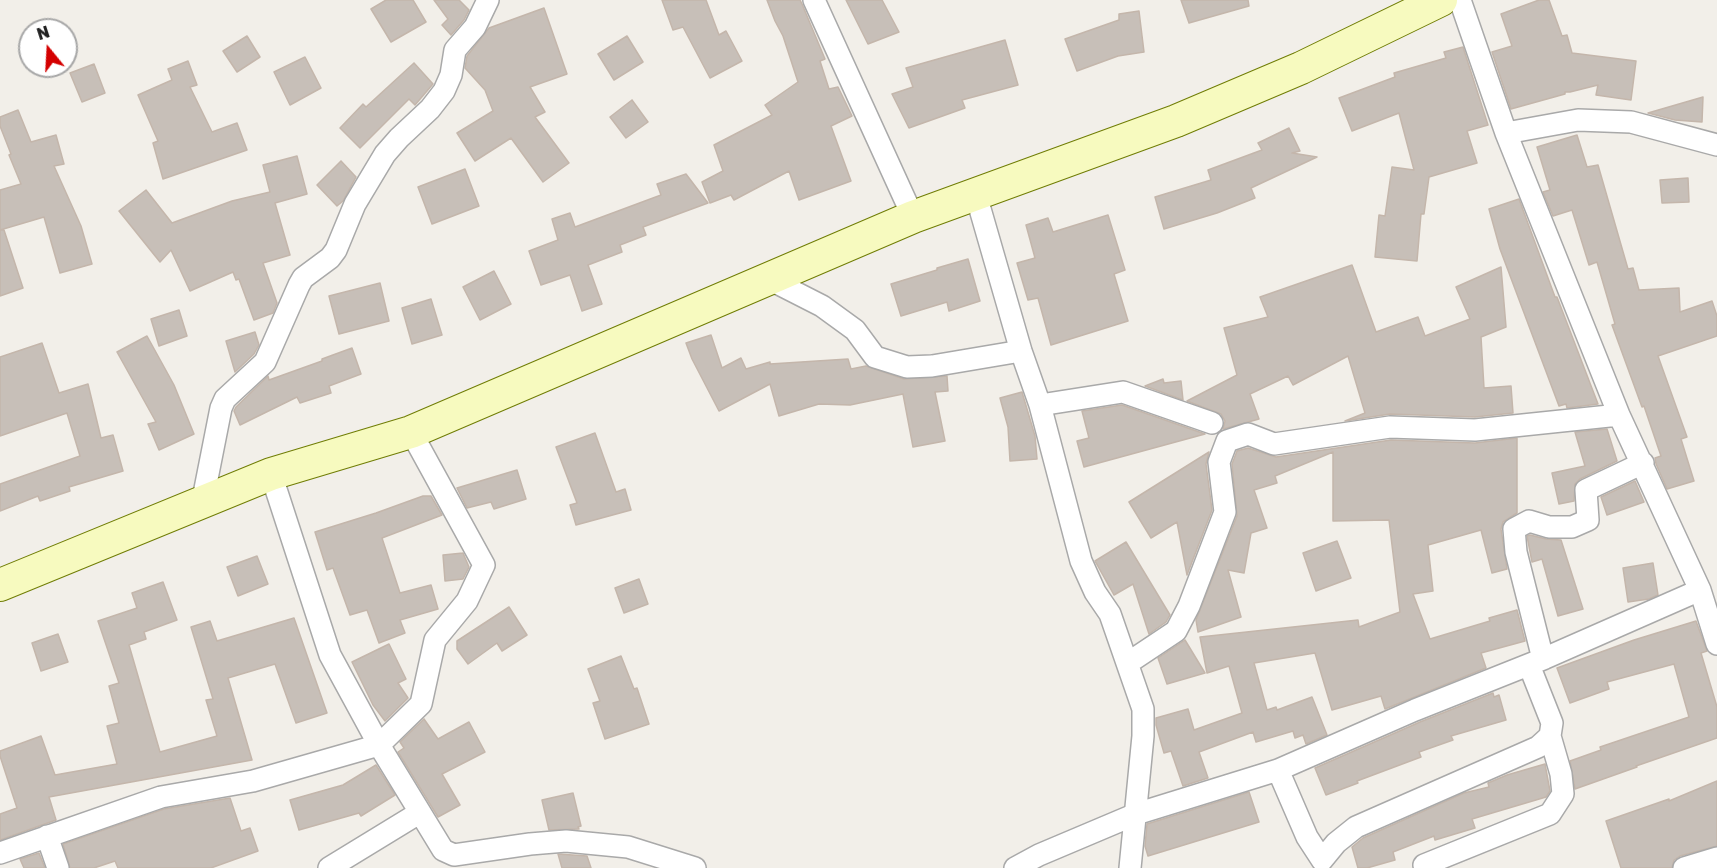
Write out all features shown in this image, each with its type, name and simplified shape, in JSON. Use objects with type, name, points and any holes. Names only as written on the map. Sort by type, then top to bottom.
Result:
[{"type":"street","points":[[202,504],[221,408],[225,399],[264,362],[303,278],[330,258],[336,250],[355,204],[385,154],[430,109],[444,91],[451,75],[455,50],[475,27],[488,0]]},
{"type":"street","points":[[814,0],[913,217]]},
{"type":"street","points":[[0,585],[271,474],[411,432],[913,217],[1176,121],[1301,68],[1441,0]]},
{"type":"street","points":[[1460,0],[1506,134],[1619,415],[1700,590],[1715,632]]},
{"type":"street","points":[[1506,134],[1578,120],[1631,122],[1717,145]]},
{"type":"street","points":[[976,195],[1021,351],[1040,405],[1081,561],[1095,592],[1110,614],[1143,709],[1143,736],[1130,868]]},
{"type":"street","points":[[769,279],[822,306],[855,330],[875,357],[907,367],[932,366],[1021,351]]},
{"type":"street","points":[[1040,405],[1123,392],[1212,423]]},
{"type":"street","points":[[1128,663],[1176,631],[1189,606],[1225,512],[1219,462],[1227,441],[1248,434],[1274,444],[1390,427],[1475,430],[1619,415]]},
{"type":"street","points":[[0,853],[161,797],[253,780],[379,745],[421,704],[435,640],[467,601],[484,565],[411,432]]},
{"type":"street","points":[[1424,865],[1550,814],[1563,794],[1561,774],[1550,736],[1552,723],[1536,662],[1514,529],[1529,521],[1549,526],[1572,527],[1588,520],[1586,490],[1643,463]]},
{"type":"street","points":[[271,474],[330,655],[444,859],[454,855],[566,841],[628,847],[695,868]]},
{"type":"street","points":[[1015,868],[1039,855],[1136,814],[1215,792],[1278,770],[1415,710],[1536,662],[1700,590]]},
{"type":"street","points":[[1278,770],[1320,864],[1336,843],[1356,827],[1538,747],[1550,736]]},
{"type":"street","points":[[329,868],[419,813]]},
{"type":"street","points":[[47,836],[58,868]]},
{"type":"street","points":[[1684,868],[1717,858]]},
{"type":"building","points":[[386,0],[413,0],[426,22],[391,42],[371,9]]},
{"type":"building","points":[[434,0],[459,0],[469,10],[451,35],[442,25],[448,19]]},
{"type":"building","points":[[662,0],[706,0],[719,35],[726,31],[742,61],[710,78],[683,27],[673,30]]},
{"type":"building","points":[[767,0],[800,0],[802,4],[825,59],[820,61],[829,89],[838,87],[852,116],[831,126],[851,181],[799,200],[789,171],[734,200],[731,195],[710,203],[702,182],[723,171],[714,145],[772,115],[765,105],[798,82],[783,36]]},
{"type":"building","points":[[846,0],[882,0],[899,32],[868,44]]},
{"type":"building","points":[[1181,0],[1248,0],[1249,6],[1189,23]]},
{"type":"building","points":[[1539,0],[1549,0],[1562,36],[1567,35],[1572,53],[1636,61],[1631,100],[1596,95],[1598,85],[1565,92],[1565,94],[1511,109],[1492,52],[1512,46],[1501,14]]},
{"type":"building","points":[[544,8],[567,74],[530,87],[545,112],[535,117],[569,163],[543,182],[511,138],[475,161],[457,133],[493,111],[485,90],[465,68],[467,56],[489,28]]},
{"type":"building","points":[[1139,11],[1144,52],[1118,56],[1077,71],[1065,39],[1119,20],[1119,14]]},
{"type":"building","points":[[247,36],[260,57],[237,72],[223,51]]},
{"type":"building","points":[[627,36],[643,62],[614,80],[598,54]]},
{"type":"building","points":[[1005,40],[1018,85],[962,100],[965,108],[909,128],[892,94],[913,87],[906,68]]},
{"type":"building","points":[[1463,47],[1488,125],[1467,131],[1477,163],[1429,177],[1424,214],[1421,214],[1417,261],[1375,257],[1379,215],[1385,216],[1392,167],[1414,170],[1399,113],[1352,131],[1339,98],[1395,77],[1394,73],[1446,58],[1444,52]]},
{"type":"building","points":[[305,57],[321,88],[290,105],[274,72]]},
{"type":"building","points":[[188,61],[197,85],[190,87],[212,132],[237,123],[247,150],[163,179],[153,143],[158,141],[138,95],[172,80],[168,69]]},
{"type":"building","points":[[414,63],[433,84],[415,105],[409,99],[360,148],[340,128],[363,104],[366,107]]},
{"type":"building","points":[[94,64],[105,93],[82,102],[72,78],[78,78],[78,70]]},
{"type":"building","points":[[1703,97],[1702,122],[1675,120],[1648,113]]},
{"type":"building","points":[[632,100],[648,122],[626,138],[610,117]]},
{"type":"building","points":[[18,110],[31,142],[56,135],[64,164],[54,166],[81,226],[92,264],[60,273],[44,217],[0,230],[0,190],[21,184],[9,155],[11,154],[0,126],[0,117]]},
{"type":"building","points":[[1289,128],[1300,151],[1292,153],[1317,157],[1251,188],[1255,198],[1217,213],[1164,229],[1155,197],[1211,180],[1208,170],[1262,150],[1258,143]]},
{"type":"building","points":[[1577,135],[1587,167],[1598,165],[1628,269],[1633,268],[1639,290],[1679,288],[1680,312],[1712,301],[1717,316],[1717,336],[1658,356],[1687,437],[1681,439],[1694,481],[1667,489],[1656,464],[1655,458],[1661,456],[1612,325],[1615,324],[1597,262],[1589,265],[1572,210],[1553,216],[1543,192],[1550,190],[1537,147]]},
{"type":"building","points":[[297,156],[307,194],[275,203],[290,255],[263,263],[277,303],[273,313],[254,320],[239,279],[236,280],[233,272],[190,291],[171,250],[160,262],[119,211],[146,190],[172,223],[232,201],[270,192],[263,165]]},
{"type":"building","points":[[341,161],[356,177],[343,201],[337,206],[317,185]]},
{"type":"building","points":[[465,169],[479,206],[432,224],[418,187]]},
{"type":"building","points":[[686,174],[708,203],[643,227],[646,235],[620,245],[622,252],[588,265],[602,304],[582,311],[570,275],[541,285],[529,251],[558,240],[552,219],[570,213],[575,227],[661,195],[657,184]]},
{"type":"building","points":[[1688,178],[1689,202],[1662,203],[1660,180]]},
{"type":"building","points":[[1519,199],[1598,404],[1567,408],[1566,404],[1559,406],[1500,249],[1489,209]]},
{"type":"building","points":[[1108,215],[1125,270],[1114,274],[1128,321],[1051,345],[1038,298],[1028,300],[1017,263],[1035,258],[1026,225],[1048,218],[1053,232]]},
{"type":"building","points":[[0,230],[4,230],[23,288],[0,296]]},
{"type":"building","points":[[968,259],[980,301],[949,311],[947,302],[901,316],[891,284]]},
{"type":"building","points":[[1352,265],[1376,332],[1418,317],[1425,336],[1470,319],[1456,287],[1501,267],[1506,327],[1481,337],[1484,388],[1511,386],[1513,413],[1475,417],[1390,414],[1345,421],[1365,413],[1348,356],[1293,385],[1288,376],[1250,394],[1259,419],[1223,429],[1225,421],[1221,414],[1187,401],[1237,375],[1224,328],[1268,317],[1260,297]]},
{"type":"building","points":[[494,271],[511,304],[480,320],[463,287]]},
{"type":"building","points":[[380,283],[389,321],[339,334],[329,296]]},
{"type":"building","points":[[431,299],[442,335],[412,344],[402,308]]},
{"type":"building","points":[[179,310],[187,336],[159,346],[151,319]]},
{"type":"building","points":[[255,332],[259,345],[254,354],[235,372],[226,341]]},
{"type":"building","points":[[711,335],[722,368],[741,358],[746,369],[770,362],[770,364],[848,359],[851,369],[866,366],[904,379],[947,376],[948,391],[935,392],[945,441],[913,447],[903,394],[850,405],[819,404],[779,416],[770,384],[719,411],[686,343]]},
{"type":"building","points":[[147,336],[174,385],[194,434],[159,450],[148,424],[156,422],[117,352]]},
{"type":"building","points":[[42,343],[59,393],[88,384],[101,438],[113,435],[123,471],[69,487],[70,491],[40,501],[38,496],[0,511],[0,484],[80,456],[67,413],[0,436],[0,357]]},
{"type":"building","points":[[352,348],[361,374],[329,386],[331,393],[300,403],[297,397],[240,425],[234,411],[236,407],[268,376],[269,380]]},
{"type":"building","points":[[1163,379],[1164,383],[1181,381],[1183,400],[1145,386]]},
{"type":"building","points":[[1022,392],[1035,436],[1037,459],[1010,461],[1008,427],[1000,398]]},
{"type":"building","points":[[1122,405],[1205,434],[1084,467],[1077,441],[1089,438],[1082,411]]},
{"type":"building","points":[[1607,429],[1617,461],[1580,479],[1575,484],[1574,501],[1559,504],[1552,473],[1585,466],[1575,432]]},
{"type":"building","points":[[595,433],[616,492],[625,489],[631,510],[576,525],[570,505],[577,503],[556,447]]},
{"type":"building","points":[[1517,438],[1517,513],[1503,522],[1501,529],[1507,569],[1492,573],[1481,530],[1428,545],[1433,591],[1413,594],[1430,639],[1490,621],[1489,618],[1517,610],[1525,641],[1481,653],[1486,668],[1385,709],[1381,696],[1332,710],[1315,653],[1254,663],[1267,710],[1276,707],[1277,710],[1312,697],[1327,735],[1306,744],[1303,735],[1295,738],[1293,731],[1256,742],[1253,732],[1199,752],[1208,778],[1183,786],[1171,751],[1164,753],[1156,718],[1188,709],[1194,730],[1242,713],[1229,666],[1207,673],[1200,637],[1358,620],[1359,627],[1400,612],[1389,520],[1333,521],[1333,452],[1275,476],[1277,483],[1254,490],[1267,528],[1251,533],[1244,573],[1228,570],[1241,617],[1198,632],[1196,620],[1237,516],[1232,464],[1237,451],[1248,448],[1276,457],[1391,440],[1475,443]]},
{"type":"building","points":[[1209,452],[1206,464],[1212,510],[1187,575],[1177,522],[1151,538],[1129,502]]},
{"type":"building","points":[[517,470],[526,499],[494,509],[491,502],[467,508],[457,488]]},
{"type":"building","points":[[1635,481],[1644,502],[1607,515],[1601,497]]},
{"type":"building","points":[[423,496],[431,496],[442,515],[382,538],[400,593],[431,585],[438,609],[400,620],[405,633],[379,643],[367,610],[350,615],[333,568],[327,570],[315,532]]},
{"type":"building","points":[[1527,536],[1561,540],[1583,609],[1558,616],[1542,559],[1532,562]]},
{"type":"building","points":[[1337,541],[1351,578],[1316,591],[1303,553]]},
{"type":"building","points":[[1126,542],[1170,615],[1166,622],[1149,634],[1133,584],[1114,595],[1095,561]]},
{"type":"building","points":[[463,553],[469,567],[463,579],[445,581],[443,555]]},
{"type":"building","points":[[257,556],[268,584],[238,596],[227,567]]},
{"type":"building","points":[[1653,563],[1658,595],[1649,599],[1628,602],[1623,568]]},
{"type":"building","points":[[639,579],[648,604],[624,613],[615,588]]},
{"type":"building","points":[[163,582],[177,620],[144,632],[146,639],[129,645],[160,752],[217,736],[206,700],[213,699],[191,627],[210,621],[217,641],[294,618],[327,713],[296,723],[275,664],[228,678],[252,760],[49,797],[56,820],[0,840],[0,814],[17,808],[0,751],[41,736],[55,775],[117,764],[107,726],[119,723],[109,686],[119,683],[98,621],[137,608],[132,593]]},
{"type":"building","points":[[509,607],[527,635],[502,651],[497,643],[468,664],[457,649],[457,641]]},
{"type":"building","points":[[1696,621],[1707,651],[1701,653],[1717,707],[1717,738],[1575,789],[1570,761],[1601,750],[1600,747],[1689,717],[1674,664],[1607,682],[1609,689],[1570,703],[1557,668],[1634,640]]},
{"type":"building","points":[[58,634],[68,662],[41,671],[32,643]]},
{"type":"building","points":[[1185,640],[1205,673],[1167,684],[1158,658]]},
{"type":"building","points":[[389,644],[406,679],[398,683],[408,698],[385,721],[373,705],[352,662]]},
{"type":"building","points":[[621,656],[634,689],[637,688],[649,724],[605,739],[593,703],[600,701],[588,669]]},
{"type":"building","points":[[1493,693],[1494,697],[1499,695],[1506,720],[1451,736],[1453,740],[1419,752],[1421,757],[1326,795],[1315,768]]},
{"type":"building","points":[[424,719],[438,739],[469,722],[485,752],[442,774],[460,805],[438,817],[398,752],[404,748],[400,742]]},
{"type":"building","points":[[1545,764],[1550,791],[1546,797],[1472,819],[1475,828],[1435,840],[1434,836],[1393,852],[1395,860],[1367,868],[1358,868],[1352,847],[1363,838],[1464,793],[1489,787],[1488,783],[1507,775]]},
{"type":"building","points":[[376,765],[395,795],[361,816],[359,813],[299,830],[290,800],[343,785]]},
{"type":"building","points":[[1717,781],[1717,846],[1680,856],[1674,860],[1672,868],[1621,868],[1606,821],[1669,799],[1669,801]]},
{"type":"building","points":[[1249,792],[1259,822],[1148,856],[1145,846],[1147,824]]},
{"type":"building","points":[[573,793],[581,826],[578,827],[579,829],[549,830],[542,800]]},
{"type":"building","points":[[230,798],[241,831],[250,828],[258,851],[211,868],[118,868],[115,861],[94,868],[70,868],[63,844],[164,809]]},
{"type":"building","points":[[39,853],[45,868],[24,868],[20,859]]},
{"type":"building","points":[[558,854],[587,856],[591,868],[562,868]]}]
